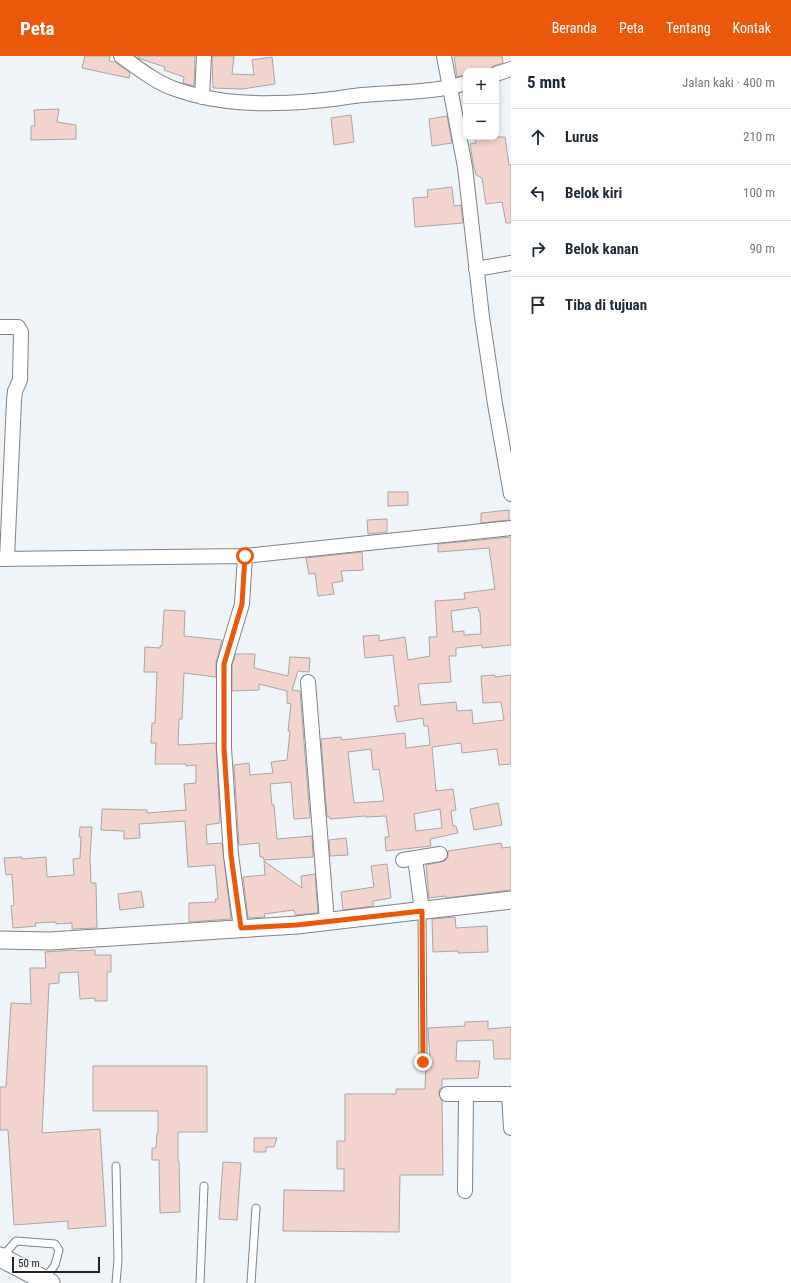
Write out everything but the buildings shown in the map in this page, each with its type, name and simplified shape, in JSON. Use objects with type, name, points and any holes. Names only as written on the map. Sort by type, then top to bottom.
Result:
[{"type":"main road","points":[[1,1257],[47,1282]]},
{"type":"street","points":[[121,56],[174,89],[212,100],[246,103],[313,101],[349,96],[449,88],[463,84]]},
{"type":"street","points":[[202,97],[204,56]]},
{"type":"street","points":[[444,56],[465,167],[476,269],[493,389],[509,475],[511,494]]},
{"type":"street","points":[[499,73],[511,69]]},
{"type":"street","points":[[476,269],[511,263]]},
{"type":"street","points":[[0,327],[18,327],[21,332],[20,380],[14,401],[4,559],[245,556],[511,528]]},
{"type":"street","points":[[241,928],[231,855],[224,748],[224,664],[242,604],[245,556]]},
{"type":"street","points":[[308,682],[326,922]]},
{"type":"street","points":[[422,911],[409,859],[440,854]]},
{"type":"street","points":[[0,940],[50,940],[297,925],[511,900]]},
{"type":"street","points":[[447,1094],[510,1094],[511,1128]]},
{"type":"street","points":[[465,1191],[466,1094]]},
{"type":"lane","points":[[422,911],[423,1062]]},
{"type":"lane","points":[[116,1166],[118,1260],[116,1283]]},
{"type":"lane","points":[[200,1283],[204,1186]]},
{"type":"lane","points":[[251,1283],[256,1208]]},
{"type":"lane","points":[[1,1257],[17,1241],[55,1244],[59,1250],[47,1282]]},
{"type":"route","points":[[245,556],[242,604],[224,664],[224,748],[231,855],[241,928],[297,925],[422,911],[423,1062]]}]
